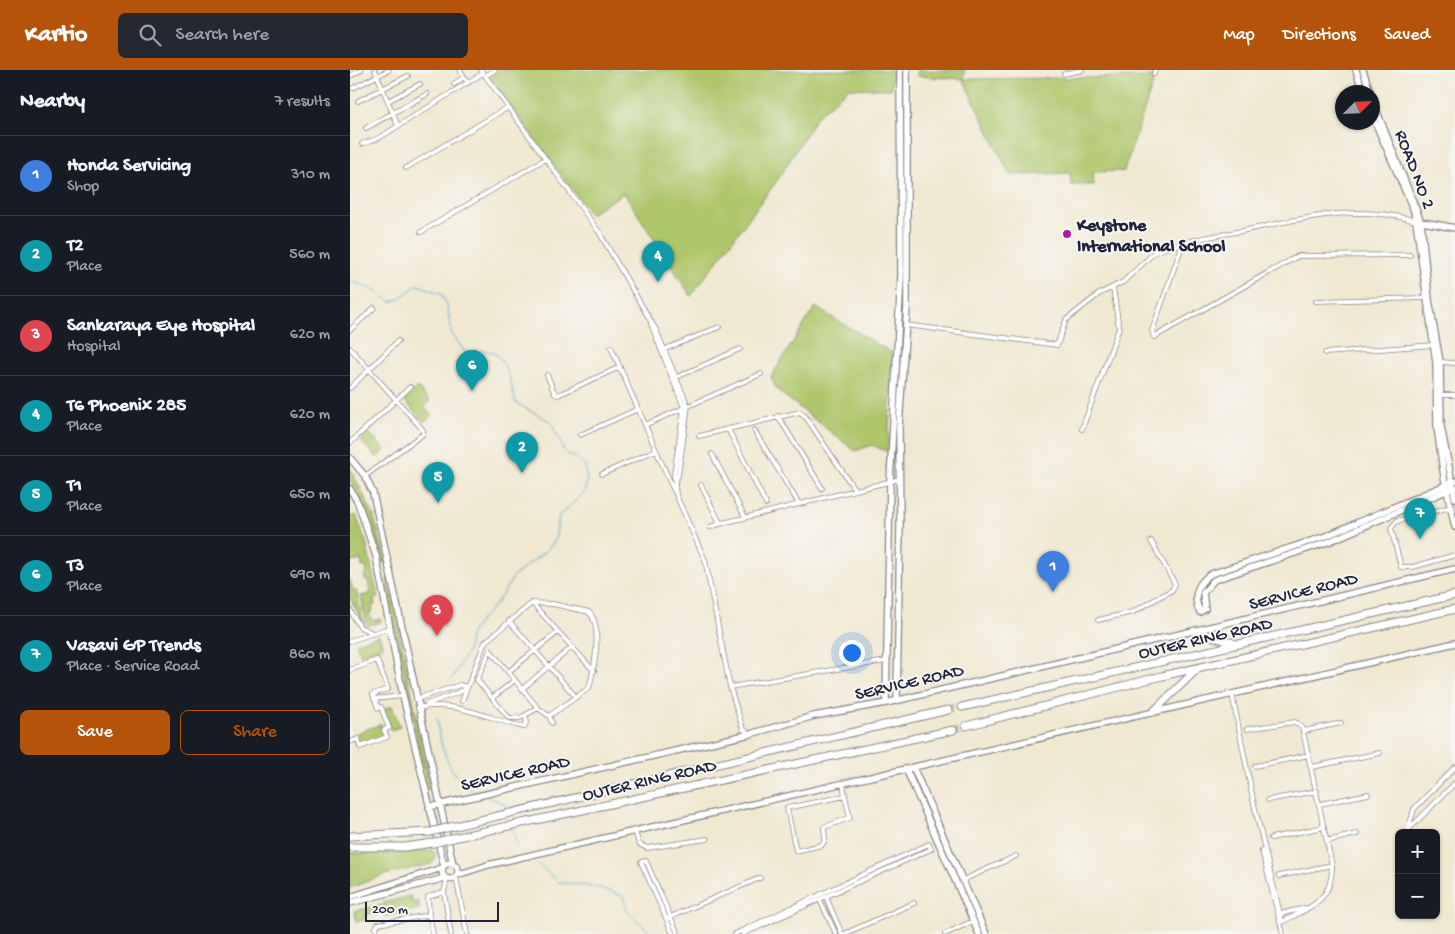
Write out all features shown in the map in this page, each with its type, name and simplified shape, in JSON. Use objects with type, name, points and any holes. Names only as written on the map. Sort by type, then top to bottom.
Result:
[{"type":"highway","name":"OUTER RING ROAD","points":[[962,707],[1455,594]]},
{"type":"highway","name":"OUTER RING ROAD","points":[[966,726],[1198,668],[1455,610]]},
{"type":"highway","points":[[1194,631],[1240,644]]},
{"type":"highway","points":[[1153,712],[1198,668]]},
{"type":"highway","points":[[1084,680],[1088,695]]},
{"type":"highway","name":"OUTER RING ROAD","points":[[350,836],[430,832],[948,710]]},
{"type":"highway","name":"OUTER RING ROAD","points":[[350,847],[398,847],[433,843],[952,730]]},
{"type":"main road","points":[[897,700],[899,427],[906,325],[900,70]]},
{"type":"main road","points":[[886,703],[890,480],[904,217],[907,70]]},
{"type":"main road","points":[[1356,70],[1361,85]]},
{"type":"main road","points":[[1363,70],[1368,85]]},
{"type":"main road","name":"ROAD NO 2","points":[[1380,120],[1418,222]]},
{"type":"main road","points":[[1379,130],[1418,222],[1440,362],[1441,426],[1451,486],[1451,507],[1455,527]]},
{"type":"main road","points":[[1418,222],[1455,228]]},
{"type":"main road","points":[[1418,222],[1425,298],[1434,345],[1437,427],[1455,498]]},
{"type":"main road","points":[[350,458],[365,476],[373,493],[416,699],[454,864],[457,868],[456,876]]},
{"type":"main road","points":[[1216,576],[1204,589],[1202,600],[1205,609],[1200,612],[1196,600],[1197,591],[1204,580],[1216,576],[1328,542],[1451,486]]},
{"type":"main road","points":[[350,488],[358,503],[369,533],[379,573],[403,696],[446,878]]},
{"type":"main road","points":[[888,563],[899,563]]},
{"type":"main road","name":"SERVICE ROAD","points":[[429,807],[750,734],[814,716],[886,703],[1455,569]]},
{"type":"main road","points":[[379,573],[389,571]]},
{"type":"main road","points":[[886,627],[897,628]]},
{"type":"main road","points":[[350,903],[528,856],[1455,643]]},
{"type":"main road","points":[[910,768],[986,934]]},
{"type":"main road","points":[[910,768],[979,934]]},
{"type":"main road","points":[[350,896],[454,864]]},
{"type":"street","points":[[350,76],[360,70]]},
{"type":"street","points":[[375,70],[398,126]]},
{"type":"street","points":[[353,88],[389,70]]},
{"type":"street","points":[[362,144],[398,126],[483,73],[495,70]]},
{"type":"street","points":[[1064,74],[1082,70]]},
{"type":"street","points":[[454,84],[463,72],[468,83]]},
{"type":"street","points":[[483,73],[599,232],[650,319],[686,407]]},
{"type":"street","points":[[358,101],[408,76]]},
{"type":"street","points":[[388,101],[420,84]]},
{"type":"street","points":[[366,128],[427,94]]},
{"type":"street","points":[[406,168],[507,108]]},
{"type":"street","points":[[422,232],[545,159]]},
{"type":"street","points":[[906,325],[1058,345],[1066,320],[1092,298],[1123,282],[1155,252],[1183,242],[1313,216],[1377,213],[1418,222]]},
{"type":"street","points":[[1183,242],[1152,331],[1154,337],[1298,256],[1410,256]]},
{"type":"street","points":[[1082,429],[1120,328],[1113,288]]},
{"type":"street","points":[[1316,301],[1425,298]]},
{"type":"street","points":[[350,330],[374,308]]},
{"type":"street","points":[[662,350],[719,326]]},
{"type":"street","points":[[350,388],[398,341]]},
{"type":"street","points":[[1325,353],[1434,345]]},
{"type":"street","points":[[611,347],[705,560],[730,687],[743,729],[750,734]]},
{"type":"street","points":[[350,348],[423,427],[423,434],[365,476]]},
{"type":"street","points":[[677,377],[740,349]]},
{"type":"street","points":[[662,350],[677,377],[686,407],[675,481],[676,495]]},
{"type":"street","points":[[1440,362],[1455,363]]},
{"type":"street","points":[[547,375],[555,394],[558,395],[620,367]]},
{"type":"street","points":[[645,425],[761,374]]},
{"type":"street","points":[[350,443],[410,387]]},
{"type":"street","points":[[1440,395],[1455,395]]},
{"type":"street","points":[[580,435],[638,409]]},
{"type":"street","points":[[699,436],[796,412],[803,413],[855,490]]},
{"type":"street","points":[[778,416],[822,488]]},
{"type":"street","points":[[728,429],[766,504]]},
{"type":"street","points":[[754,430],[799,504]]},
{"type":"street","points":[[602,474],[656,450]]},
{"type":"street","points":[[712,454],[745,517]]},
{"type":"street","points":[[710,527],[900,479]]},
{"type":"street","points":[[701,485],[720,521],[723,523]]},
{"type":"street","points":[[1451,507],[1397,521],[1391,528],[1401,567],[1407,568],[1455,555]]},
{"type":"street","points":[[1098,620],[1133,612],[1172,590],[1175,584],[1152,541]]},
{"type":"street","points":[[532,603],[594,671]]},
{"type":"street","points":[[462,701],[485,642],[532,603],[553,604],[589,612],[596,624],[594,671],[589,688],[549,716]]},
{"type":"street","points":[[350,610],[360,628],[373,633]]},
{"type":"street","points":[[509,621],[576,697]]},
{"type":"street","points":[[350,641],[389,628]]},
{"type":"street","points":[[508,672],[558,632]]},
{"type":"street","points":[[485,642],[538,708],[549,716],[552,723]]},
{"type":"street","points":[[522,689],[572,647]]},
{"type":"street","points":[[490,650],[477,680],[509,718],[525,716],[538,708]]},
{"type":"street","points":[[350,670],[377,660],[388,689],[372,694],[378,708],[381,707],[389,728],[384,730],[387,737],[360,747],[358,739],[350,742]]},
{"type":"street","points":[[730,687],[886,661]]},
{"type":"street","points":[[492,698],[515,680]]},
{"type":"street","points":[[416,699],[457,686],[467,687]]},
{"type":"street","points":[[457,686],[459,694]]},
{"type":"street","points":[[418,707],[459,694],[467,687]]},
{"type":"street","points":[[1230,694],[1280,914],[1281,934]]},
{"type":"street","points":[[1230,694],[1252,806],[1281,923]]},
{"type":"street","points":[[374,698],[403,696]]},
{"type":"street","points":[[418,707],[453,707],[524,728],[527,721],[525,716]]},
{"type":"street","points":[[1247,729],[1295,722],[1300,723],[1304,731],[1332,865],[1329,888],[1323,898],[1281,923]]},
{"type":"street","points":[[1304,731],[1341,723]]},
{"type":"street","points":[[1312,768],[1380,753]]},
{"type":"street","points":[[1255,766],[1309,755]]},
{"type":"street","points":[[1455,767],[1414,809],[1408,830],[1455,783]]},
{"type":"street","points":[[843,783],[850,818],[824,827],[825,840],[822,845],[796,851],[787,808],[845,796]]},
{"type":"street","points":[[1268,800],[1317,791]]},
{"type":"street","points":[[1320,804],[1368,794]]},
{"type":"street","points":[[1272,838],[1324,827]]},
{"type":"street","points":[[635,831],[639,844],[647,848],[708,839]]},
{"type":"street","points":[[1327,841],[1357,834]]},
{"type":"street","points":[[735,934],[742,933],[821,901],[931,849],[929,844],[742,933]]},
{"type":"street","points":[[962,880],[1016,856]]},
{"type":"street","points":[[673,934],[668,918],[646,861],[641,862],[668,918],[678,934]]},
{"type":"street","points":[[1279,876],[1332,865]]},
{"type":"street","points":[[456,876],[466,934]]},
{"type":"street","points":[[446,878],[444,892],[451,934]]},
{"type":"street","points":[[668,918],[760,878]]},
{"type":"street","points":[[433,934],[428,897],[444,892]]},
{"type":"street","points":[[824,893],[843,934],[914,903]]},
{"type":"street","points":[[818,896],[836,934]]},
{"type":"street","points":[[1280,914],[1310,907]]},
{"type":"street","points":[[377,934],[376,928],[378,924],[429,915]]},
{"type":"street","points":[[944,934],[973,921]]},
{"type":"green space","points":[[499,70],[893,70],[891,89],[849,88],[817,116],[779,178],[691,296],[624,193],[590,214],[489,77]]},
{"type":"green space","points":[[917,70],[965,70],[964,79],[1155,77],[1124,171],[1093,172],[1094,185],[1071,185],[1070,173],[1010,175],[963,79],[917,76]]},
{"type":"green space","points":[[815,307],[892,353],[888,452],[872,445],[855,451],[777,390],[771,377]]},
{"type":"green space","points":[[417,387],[430,401],[424,407],[432,415],[424,422],[404,400]]},
{"type":"green space","points":[[368,432],[385,450],[377,458],[360,440]]},
{"type":"green space","points":[[350,468],[373,514],[387,564],[381,561],[372,524],[350,480]]},
{"type":"green space","points":[[356,515],[366,542],[378,598],[374,599],[373,611],[369,613],[372,621],[380,619],[381,622],[367,626],[361,596],[370,594],[368,580],[365,580],[364,575],[367,574],[366,566],[362,567],[361,560],[350,562],[350,517]]},
{"type":"green space","points":[[350,579],[353,590],[356,590],[364,624],[350,598]]},
{"type":"green space","points":[[387,579],[389,579],[431,789],[427,789],[389,602]]},
{"type":"green space","points":[[379,635],[383,647],[361,655],[356,643]]},
{"type":"green space","points":[[392,706],[400,727],[391,730],[384,709]]},
{"type":"green space","points":[[381,724],[385,736],[361,744],[357,733]]},
{"type":"green space","points":[[431,850],[436,853],[435,859],[431,864],[384,875],[350,888],[350,853],[401,853]]},
{"type":"green space","points":[[411,896],[413,903],[418,901],[420,909],[385,917],[383,903]]},
{"type":"green space","points":[[381,905],[383,911],[364,915],[365,920],[357,921],[354,911]]},
{"type":"waterway","points":[[350,281],[375,290],[391,302],[399,299],[417,285],[441,293],[447,305],[452,334],[465,352],[489,351],[501,359],[508,373],[516,403],[551,422],[563,449],[585,465],[587,483],[583,494],[559,516],[555,541],[548,549],[514,576],[498,601],[477,624],[471,633],[468,650],[452,679]]},
{"type":"waterway","points":[[437,718],[443,750],[453,771],[468,787],[477,793]]},
{"type":"waterway","points":[[486,796],[505,804],[507,811]]},
{"type":"waterway","points":[[512,827],[517,846]]},
{"type":"waterway","points":[[538,864],[558,882],[600,888],[623,896],[627,911],[652,934]]},
{"type":"waterway","points":[[1095,934],[1107,934]]},
{"type":"tunnel","points":[[948,710],[962,707]]},
{"type":"tunnel","points":[[953,730],[966,726]]},
{"type":"place","name":"Keystone International School","points":[[1067,234]]},
{"type":"place","name":"T6 Phoenix 285","points":[[658,282]]},
{"type":"place","name":"T3","points":[[472,391]]},
{"type":"place","name":"T2","points":[[522,473]]},
{"type":"place","name":"T1","points":[[438,503]]},
{"type":"place","name":"Vasavi GP Trends","points":[[1420,539]]},
{"type":"place","name":"Honda Servicing","points":[[1053,592]]},
{"type":"place","name":"Sankaraya Eye Hospital","points":[[437,636]]}]
